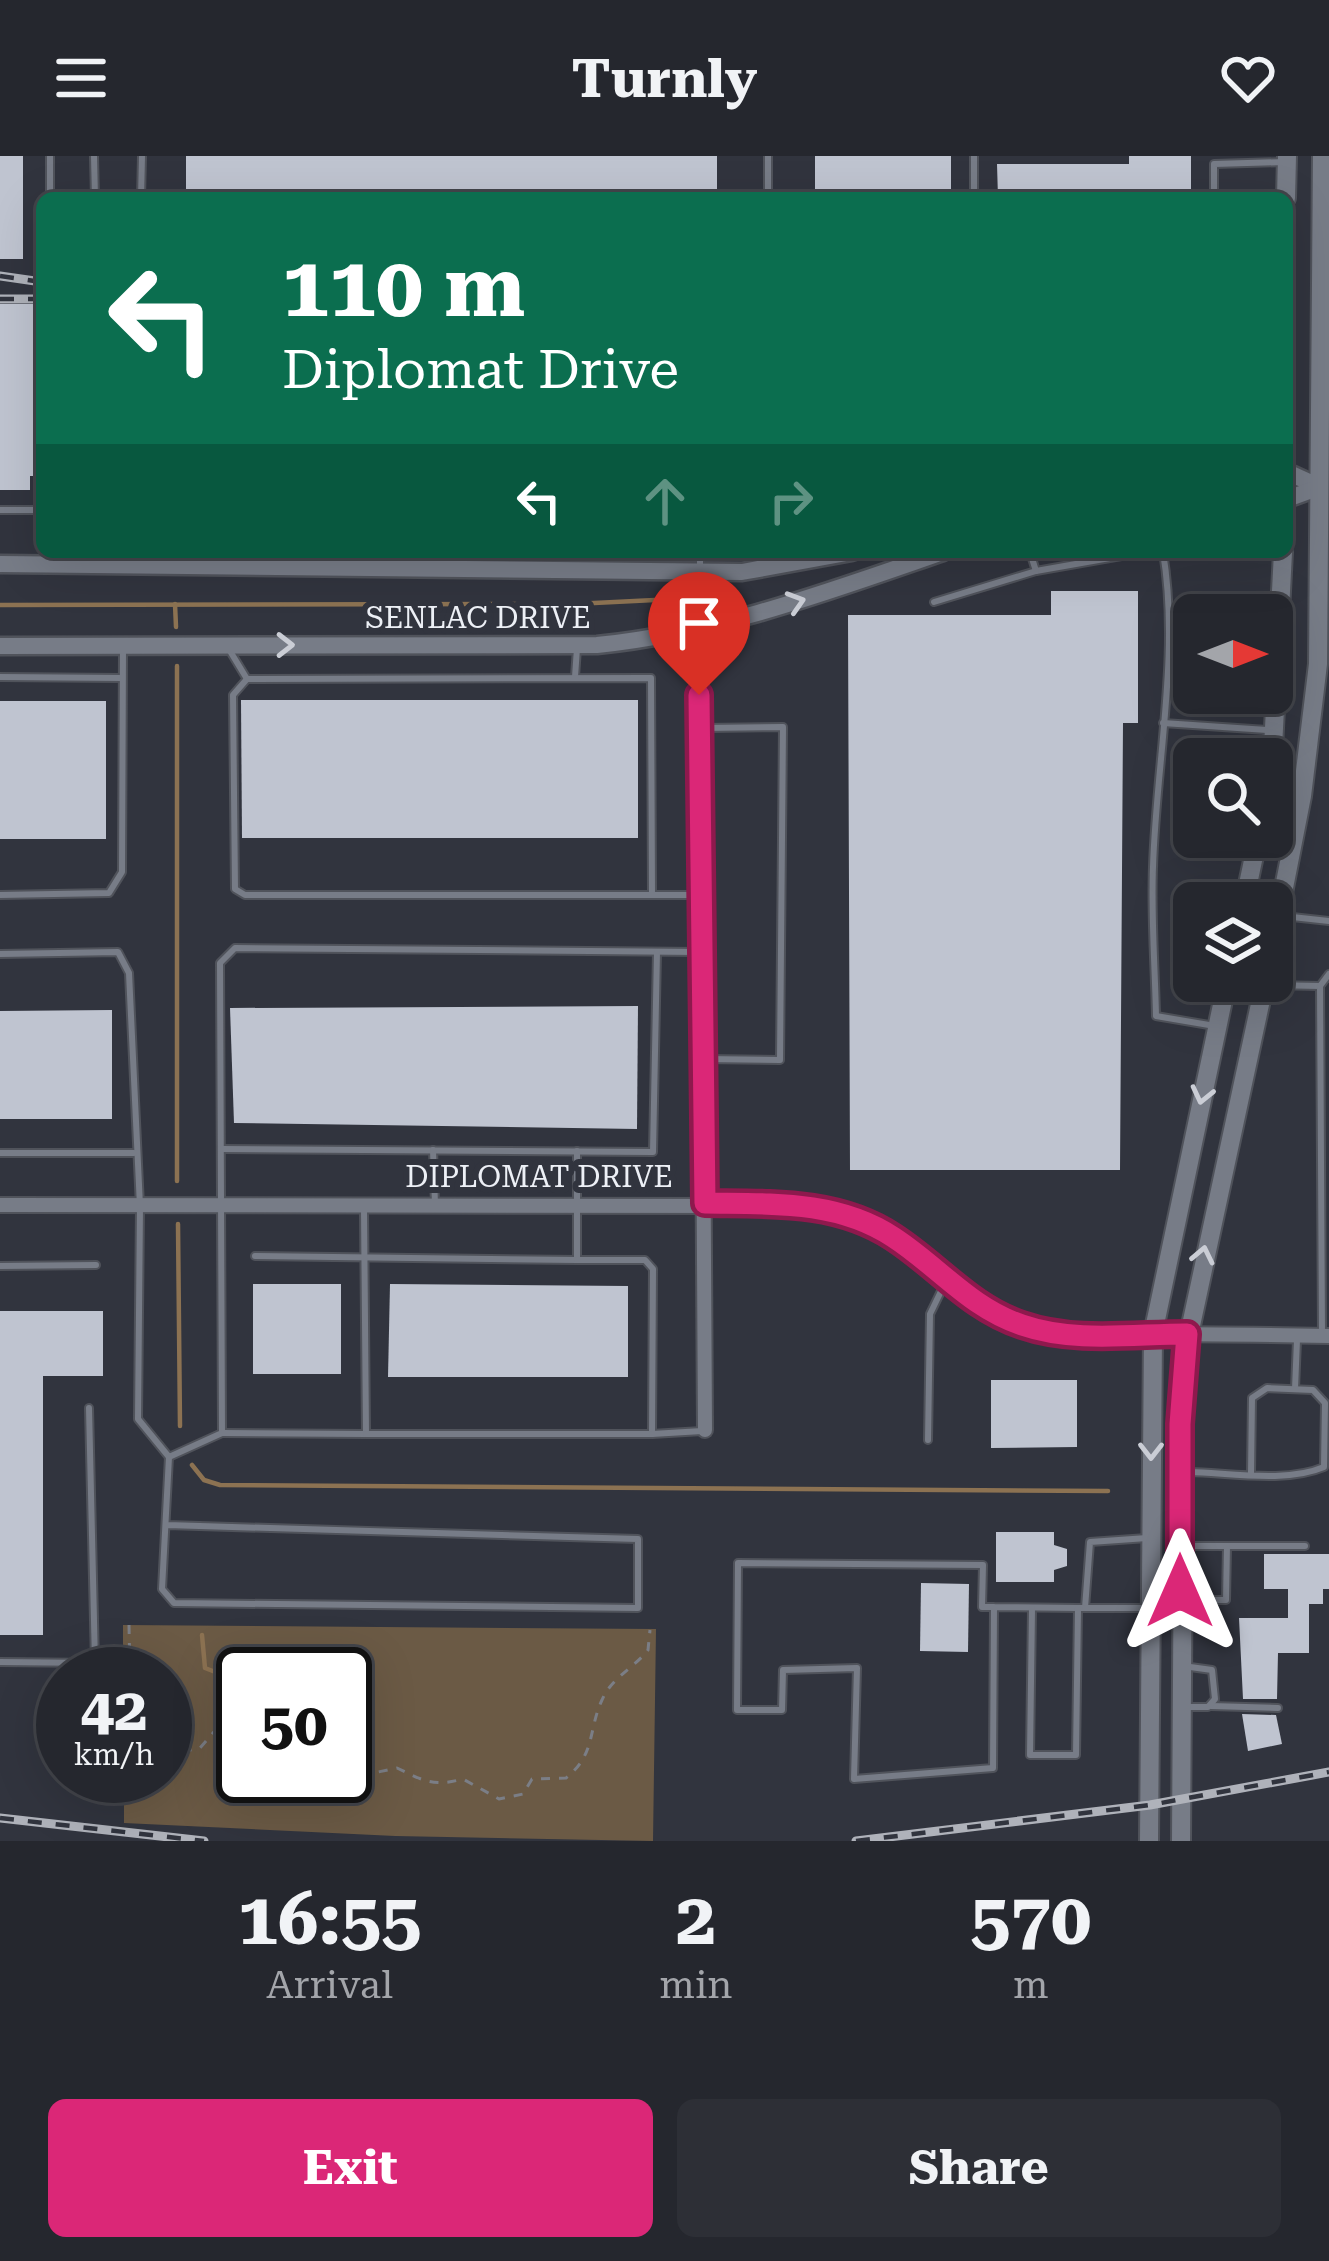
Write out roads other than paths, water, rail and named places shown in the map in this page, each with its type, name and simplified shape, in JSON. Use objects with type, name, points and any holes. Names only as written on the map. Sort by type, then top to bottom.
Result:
[{"type":"main road","points":[[1287,882],[1320,734],[1322,156]]},
{"type":"main road","points":[[1286,192],[1287,159]]},
{"type":"main road","points":[[1276,738],[1283,558]]},
{"type":"main road","points":[[1277,730],[1320,734]]},
{"type":"main road","points":[[1149,1841],[1153,1334],[1222,1002]]},
{"type":"main road","points":[[1180,1841],[1180,1472],[1187,1334],[1260,1002]]},
{"type":"main road","points":[[1217,1026],[1253,1033]]},
{"type":"main road","points":[[1150,1538],[1180,1542]]},
{"type":"street","points":[[1293,474],[1324,487]]},
{"type":"street","points":[[1293,497],[1324,487]]},
{"type":"street","name":"SENLAC DRIVE","points":[[0,564],[477,560],[700,572],[802,558]]},
{"type":"street","name":"SENLAC DRIVE","points":[[0,646],[578,645],[648,640],[792,604],[926,558]]},
{"type":"street","points":[[700,572],[705,1430]]},
{"type":"street","name":"DIPLOMAT DRIVE","points":[[0,1205],[802,1206],[842,1214],[896,1238],[984,1309],[1039,1330],[1325,1336]]},
{"type":"lane","points":[[50,156],[50,192]]},
{"type":"lane","points":[[94,156],[95,192]]},
{"type":"lane","points":[[141,192],[142,156]]},
{"type":"lane","points":[[768,156],[768,192]]},
{"type":"lane","points":[[974,156],[974,192]]},
{"type":"lane","points":[[1214,192],[1214,160],[1287,159]]},
{"type":"lane","points":[[0,510],[36,510]]},
{"type":"lane","points":[[700,558],[700,572]]},
{"type":"lane","points":[[1032,558],[1036,571]]},
{"type":"lane","points":[[934,602],[1036,571],[1110,558]]},
{"type":"lane","points":[[1163,558],[1167,579],[1163,723],[1152,871],[1156,1016],[1217,1026]]},
{"type":"lane","points":[[0,895],[109,893],[122,872],[123,645]]},
{"type":"lane","points":[[227,645],[247,679]]},
{"type":"lane","points":[[575,678],[578,645]]},
{"type":"lane","points":[[0,677],[123,678]]},
{"type":"lane","points":[[652,896],[651,678],[247,679],[233,695],[235,889],[245,896],[652,896],[699,896]]},
{"type":"lane","points":[[1163,723],[1277,730]]},
{"type":"lane","points":[[699,728],[783,727],[780,1060],[701,1059]]},
{"type":"lane","points":[[1293,917],[1329,921]]},
{"type":"lane","points":[[222,1433],[220,963],[235,948],[699,952]]},
{"type":"lane","points":[[0,954],[118,952],[129,973],[140,1206],[138,1419],[169,1457],[162,1589],[174,1604],[638,1608],[638,1539],[167,1525]]},
{"type":"lane","points":[[220,1149],[653,1152],[657,952]]},
{"type":"lane","points":[[1325,1336],[1319,986],[1329,974]]},
{"type":"lane","points":[[1293,985],[1319,986]]},
{"type":"lane","points":[[433,1150],[434,1204]]},
{"type":"lane","points":[[577,1151],[578,1260]]},
{"type":"lane","points":[[0,1153],[136,1153]]},
{"type":"lane","points":[[364,1205],[366,1434]]},
{"type":"lane","points":[[255,1256],[645,1260],[653,1269],[652,1434]]},
{"type":"lane","points":[[0,1266],[96,1265]]},
{"type":"lane","points":[[928,1440],[930,1314],[947,1280]]},
{"type":"lane","points":[[1294,1389],[1297,1336]]},
{"type":"lane","points":[[1180,1472],[1250,1473],[1310,1473],[1324,1467],[1324,1403],[1313,1390],[1267,1388],[1252,1398],[1250,1473]]},
{"type":"lane","points":[[0,1662],[94,1663],[88,1408]]},
{"type":"lane","points":[[169,1457],[222,1433],[652,1434],[705,1430]]},
{"type":"lane","points":[[1032,1608],[1030,1755],[1076,1755],[1081,1608],[1090,1542],[1150,1538]]},
{"type":"lane","points":[[1180,1542],[1305,1546]]},
{"type":"lane","points":[[1180,1600],[1226,1600],[1227,1546]]},
{"type":"lane","points":[[994,1607],[993,1768],[854,1779],[857,1669],[783,1670],[782,1710],[737,1710],[738,1563],[983,1565],[982,1607],[994,1607],[1032,1608],[1150,1608]]},
{"type":"lane","points":[[1180,1666],[1212,1670],[1215,1699],[1208,1707]]},
{"type":"lane","points":[[1179,1708],[1278,1708]]},
{"type":"waterway","points":[[0,605],[574,604],[675,599]]},
{"type":"waterway","points":[[175,604],[176,627]]},
{"type":"waterway","points":[[177,666],[177,1181]]},
{"type":"waterway","points":[[178,1224],[180,1426]]},
{"type":"waterway","points":[[192,1465],[204,1480],[220,1485],[1108,1491]]},
{"type":"waterway","points":[[202,1635],[205,1668],[216,1672]]},
{"type":"railway","points":[[0,276],[36,281]]},
{"type":"railway","points":[[0,299],[36,299]]},
{"type":"railway","points":[[856,1841],[1150,1805],[1329,1772]]},
{"type":"railway","points":[[0,1818],[204,1841]]}]
